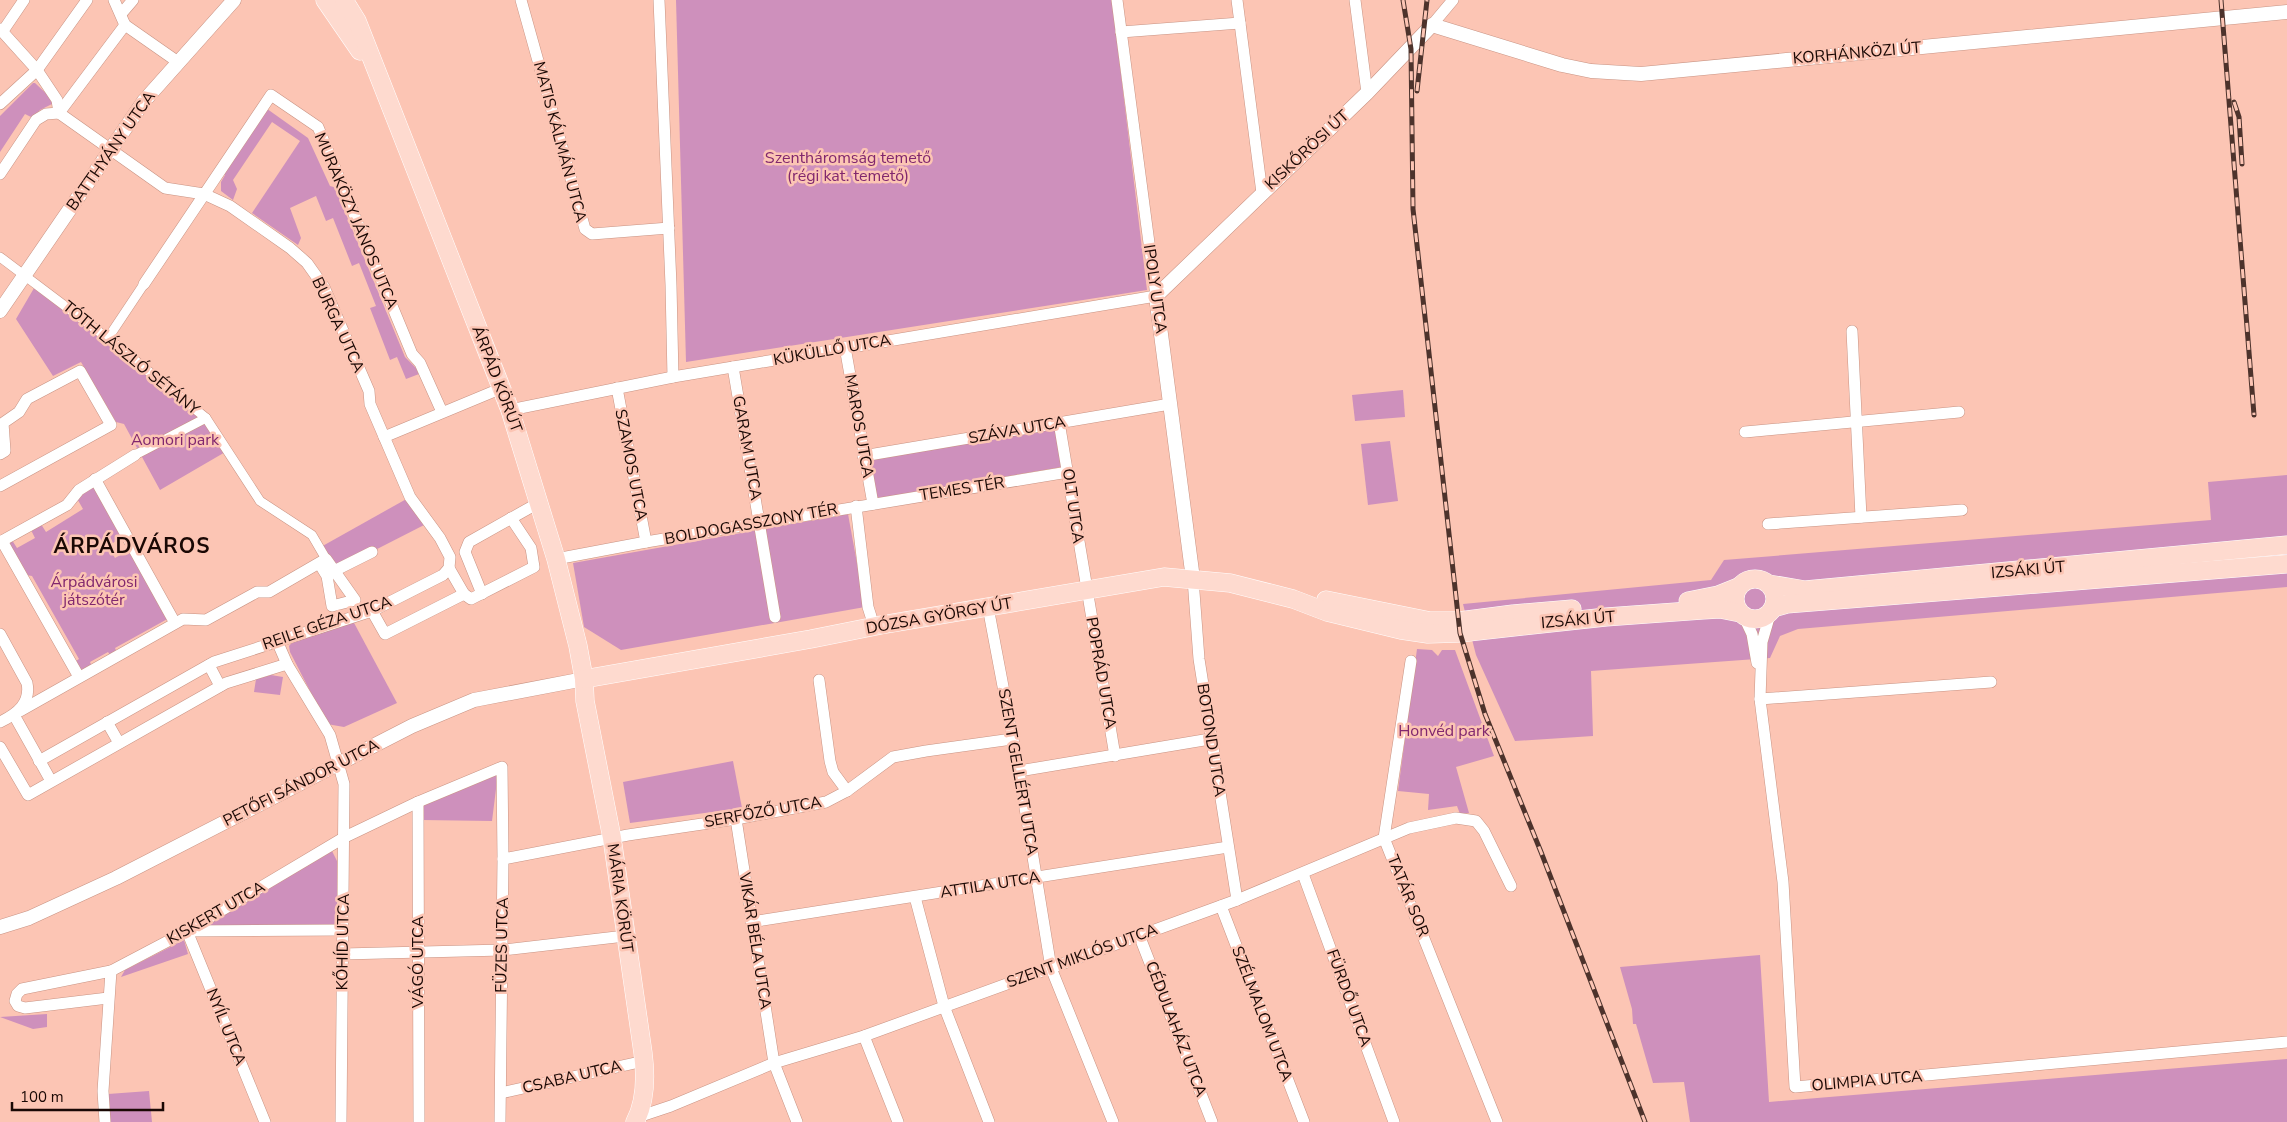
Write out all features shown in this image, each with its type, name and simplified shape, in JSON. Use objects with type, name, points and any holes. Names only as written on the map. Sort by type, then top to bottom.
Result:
[{"type":"main road","name":"ÁRPÁD KÖRÚT","points":[[325,0],[335,12],[383,87]]},
{"type":"main road","name":"ÁRPÁD KÖRÚT","points":[[344,0],[357,20],[510,410],[540,502],[556,559],[584,679]]},
{"type":"main road","name":"IZSÁKI ÚT","points":[[1769,584],[1805,590],[2287,545]]},
{"type":"main road","name":"IZSÁKI ÚT","points":[[1772,610],[1787,604],[2287,564]]},
{"type":"main road","name":"DÓZSA GYÖRGY ÚT","points":[[584,679],[874,626],[1164,577],[1230,583],[1293,599],[1327,612],[1418,626]]},
{"type":"main road","points":[[1755,578],[1769,584],[1774,594],[1772,610],[1766,616],[1756,619],[1742,614],[1734,601],[1738,587],[1747,580],[1755,578]]},
{"type":"main road","name":"IZSÁKI ÚT","points":[[1418,626],[1513,614],[1696,600],[1723,594],[1738,587]]},
{"type":"main road","name":"IZSÁKI ÚT","points":[[1418,626],[1460,634],[1597,618],[1720,609],[1742,614]]},
{"type":"main road","name":"MÁRIA KÖRÚT","points":[[584,679],[585,701],[612,838],[644,1061],[645,1080],[641,1120]]},
{"type":"street","points":[[24,0],[2,30],[37,70],[57,100],[59,113]]},
{"type":"street","points":[[0,104],[37,70],[87,0]]},
{"type":"street","points":[[114,0],[123,20],[178,62]]},
{"type":"street","points":[[59,113],[123,20],[133,0]]},
{"type":"street","name":"BATTHYÁNY UTCA","points":[[0,311],[144,101],[234,0]]},
{"type":"street","name":"MATIS KÁLMÁN UTCA","points":[[521,0],[584,229],[592,234],[669,228]]},
{"type":"street","points":[[659,0],[669,228],[673,377]]},
{"type":"street","name":"IPOLY UTCA","points":[[1117,0],[1192,579]]},
{"type":"street","points":[[1238,0],[1262,193]]},
{"type":"street","points":[[1355,0],[1367,93]]},
{"type":"street","name":"KISKŐRÖSI ÚT","points":[[1156,296],[1367,93],[1432,25],[1453,0]]},
{"type":"street","name":"KORHÁNKÖZI ÚT","points":[[1432,25],[1562,65],[1591,71],[1641,74],[2287,12]]},
{"type":"street","points":[[1121,32],[1240,23]]},
{"type":"street","name":"MURAKÖZY JÁNOS UTCA","points":[[108,338],[271,95],[318,127],[342,189],[412,354],[420,363],[442,412]]},
{"type":"street","points":[[0,174],[36,120],[46,114],[59,113]]},
{"type":"street","name":"BURGA UTCA","points":[[59,113],[165,188],[204,194],[230,206],[290,248],[307,263],[324,287],[337,315],[368,391],[370,404],[410,497],[448,554],[451,562],[446,571],[464,594]]},
{"type":"street","name":"TÓTH LÁSZLÓ SÉTÁNY","points":[[0,257],[108,338],[206,418],[260,501],[312,535],[322,561]]},
{"type":"street","name":"KÜKÜLLŐ UTCA","points":[[510,410],[673,377],[1156,296]]},
{"type":"street","points":[[1852,331],[1861,517]]},
{"type":"street","name":"MAROS UTCA","points":[[845,347],[873,504]]},
{"type":"street","name":"GARAM UTCA","points":[[733,367],[774,617]]},
{"type":"street","points":[[0,454],[5,451],[3,423],[19,412],[27,399],[80,371],[111,424],[0,486]]},
{"type":"street","points":[[384,437],[502,388]]},
{"type":"street","name":"SZAMOS UTCA","points":[[617,388],[646,542]]},
{"type":"street","name":"SZÁVA UTCA","points":[[863,456],[1170,404]]},
{"type":"street","points":[[1744,432],[1959,412]]},
{"type":"street","points":[[78,677],[1,542],[67,506],[79,490],[95,478],[206,418]]},
{"type":"street","name":"OLT UTCA","points":[[1059,422],[1087,590]]},
{"type":"street","name":"TEMES TÉR","points":[[856,506],[1068,472]]},
{"type":"street","points":[[95,478],[175,623]]},
{"type":"street","points":[[482,594],[465,552],[469,542],[540,502]]},
{"type":"street","name":"BOLDOGASSZONY TÉR","points":[[556,559],[856,506],[868,607],[874,626]]},
{"type":"street","points":[[1768,524],[1962,510]]},
{"type":"street","points":[[372,611],[384,634],[464,594],[471,599],[534,567],[531,548],[511,518]]},
{"type":"street","points":[[334,571],[372,552]]},
{"type":"street","points":[[322,561],[334,571],[355,600],[332,606],[327,576],[322,561]]},
{"type":"street","points":[[0,722],[183,619],[206,620],[257,592],[269,592],[322,561]]},
{"type":"street","name":"REILE GÉZA UTCA","points":[[39,761],[209,665],[372,611],[446,571]]},
{"type":"street","name":"BOTOND UTCA","points":[[1192,579],[1199,659],[1210,739],[1237,900]]},
{"type":"street","name":"POPRÁD UTCA","points":[[1087,590],[1115,756]]},
{"type":"street","name":"SZENT GELLÉRT UTCA","points":[[988,607],[1019,771],[1051,968],[1114,1122]]},
{"type":"street","name":"OLIMPIA UTCA","points":[[1772,610],[1762,642],[1760,699],[1783,882],[1795,1087],[2287,1042]]},
{"type":"street","name":"OLIMPIA UTCA","points":[[1742,614],[1752,634],[1760,680]]},
{"type":"street","points":[[0,634],[27,683],[27,695],[17,713]]},
{"type":"street","name":"KŐHÍD UTCA","points":[[277,641],[287,664],[330,734],[344,784],[344,930],[340,1122]]},
{"type":"street","name":"TATÁR SOR","points":[[1411,661],[1384,838],[1497,1122]]},
{"type":"street","name":"REILE GÉZA UTCA","points":[[0,747],[28,795],[220,686],[287,664]]},
{"type":"street","points":[[209,665],[220,686]]},
{"type":"street","name":"PETŐFI SÁNDOR UTCA","points":[[0,927],[29,918],[116,878],[412,726],[474,700],[584,679]]},
{"type":"street","points":[[819,680],[830,761],[833,772],[847,792]]},
{"type":"street","points":[[1760,699],[1991,682]]},
{"type":"street","points":[[17,713],[39,761],[51,781]]},
{"type":"street","points":[[107,722],[118,743]]},
{"type":"street","name":"SERFŐZŐ UTCA","points":[[503,859],[612,838],[736,819],[826,802],[847,792],[893,757],[926,750],[1012,739]]},
{"type":"street","points":[[1019,771],[1210,739]]},
{"type":"street","name":"KISKERT UTCA","points":[[108,998],[29,1008],[21,1008],[15,1001],[17,994],[22,989],[111,970],[187,931],[345,837],[418,802],[502,767]]},
{"type":"street","name":"FÜZES UTCA","points":[[500,1122],[503,950],[502,767]]},
{"type":"street","name":"VÁGÓ UTCA","points":[[418,802],[419,1122]]},
{"type":"street","name":"SZENT MIKLÓS UTCA","points":[[641,1120],[774,1063],[864,1036],[1237,900],[1303,874],[1384,838],[1418,826],[1456,818],[1470,819],[1480,824],[1511,886]]},
{"type":"street","name":"VIKÁR BÉLA UTCA","points":[[736,819],[774,1063],[797,1122]]},
{"type":"street","name":"ATTILA UTCA","points":[[751,922],[1228,847]]},
{"type":"street","name":"FÜRDŐ UTCA","points":[[1303,874],[1394,1122]]},
{"type":"street","points":[[915,897],[944,1006],[989,1122]]},
{"type":"street","name":"SZÉLMALOM UTCA","points":[[1220,906],[1304,1122]]},
{"type":"street","points":[[0,918],[29,918]]},
{"type":"street","points":[[0,932],[29,918]]},
{"type":"street","name":"PETŐFI SÁNDOR UTCA","points":[[0,922],[29,918]]},
{"type":"street","points":[[187,931],[344,930]]},
{"type":"street","name":"NYÍL UTCA","points":[[187,931],[265,1122]]},
{"type":"street","name":"CÉDULAHÁZ UTCA","points":[[1139,935],[1212,1122]]},
{"type":"street","points":[[343,954],[503,950],[625,936]]},
{"type":"street","points":[[104,1122],[103,1091],[111,970]]},
{"type":"street","points":[[864,1036],[898,1122]]},
{"type":"street","name":"CSABA UTCA","points":[[501,1092],[644,1061]]},
{"type":"green space","name":"Szentháromság temető (régi kat. temető)","points":[[676,0],[1112,0],[1147,290],[686,362]]},
{"type":"green space","points":[[33,83],[54,103],[40,110],[33,118],[25,114],[0,152],[0,116]]},
{"type":"green space","points":[[263,106],[308,138],[330,186],[337,188],[343,201],[341,202],[405,357],[419,374],[406,379],[397,357],[390,360],[370,308],[376,306],[359,263],[352,266],[333,218],[326,221],[316,196],[290,208],[301,238],[298,245],[252,213],[300,141],[272,122],[233,180],[237,189],[233,200],[221,191],[221,182],[225,175],[220,171]]},
{"type":"green space","name":"Aomori park","points":[[37,283],[206,418],[227,451],[160,490],[124,424],[116,422],[81,362],[53,376],[16,319]]},
{"type":"green space","points":[[1403,390],[1405,417],[1355,421],[1352,395]]},
{"type":"green space","points":[[1055,428],[1062,467],[875,499],[868,460]]},
{"type":"green space","points":[[1390,441],[1398,501],[1368,505],[1361,444]]},
{"type":"green space","points":[[2287,475],[2287,587],[1798,629],[1780,636],[1770,658],[1591,671],[1593,736],[1515,741],[1476,655],[1463,604],[1711,580],[1724,560],[2211,520],[2208,482]]},
{"type":"green space","name":"Árpádvárosi játszótér","points":[[95,479],[126,535],[108,546],[115,558],[133,548],[171,617],[115,648],[118,655],[112,658],[108,652],[90,662],[93,669],[79,677],[71,664],[79,659],[32,576],[20,574],[2,541],[10,537],[17,548],[35,538],[29,526],[39,521],[46,532],[83,509],[75,495]]},
{"type":"green space","points":[[410,497],[428,523],[334,571],[319,548]]},
{"type":"green space","points":[[848,514],[865,607],[621,650],[584,627],[573,563]]},
{"type":"green space","points":[[353,621],[397,703],[344,727],[327,724],[290,652],[289,646],[294,640]]},
{"type":"green space","name":"Honvéd park","points":[[1417,649],[1432,650],[1438,656],[1442,650],[1455,650],[1494,756],[1456,767],[1469,813],[1460,814],[1457,806],[1428,810],[1429,794],[1398,791]]},
{"type":"green space","points":[[271,675],[283,677],[280,695],[254,692],[256,679]]},
{"type":"green space","points":[[733,761],[742,808],[630,823],[623,782]]},
{"type":"green space","points":[[498,773],[492,821],[422,820],[422,805]]},
{"type":"green space","points":[[332,851],[337,861],[337,927],[202,927]]},
{"type":"green space","points":[[184,940],[188,954],[121,977],[125,970]]},
{"type":"green space","points":[[1760,955],[1769,1102],[2287,1059],[2287,1122],[1690,1122],[1684,1082],[1653,1083],[1636,1024],[1633,1024],[1632,1009],[1620,967]]},
{"type":"green space","points":[[47,1014],[47,1027],[33,1029],[0,1017]]},
{"type":"green space","points":[[149,1091],[152,1122],[109,1122],[108,1094]]},
{"type":"railway","points":[[1403,0],[1411,49],[1413,209],[1460,633],[1485,714],[1541,852],[1645,1122]]},
{"type":"railway","points":[[1417,91],[1427,0]]},
{"type":"railway","points":[[2221,0],[2254,415]]},
{"type":"railway","points":[[2234,102],[2239,117],[2242,164]]},
{"type":"district","name":"ÁRPÁDVÁROS","points":[[132,546]]}]
